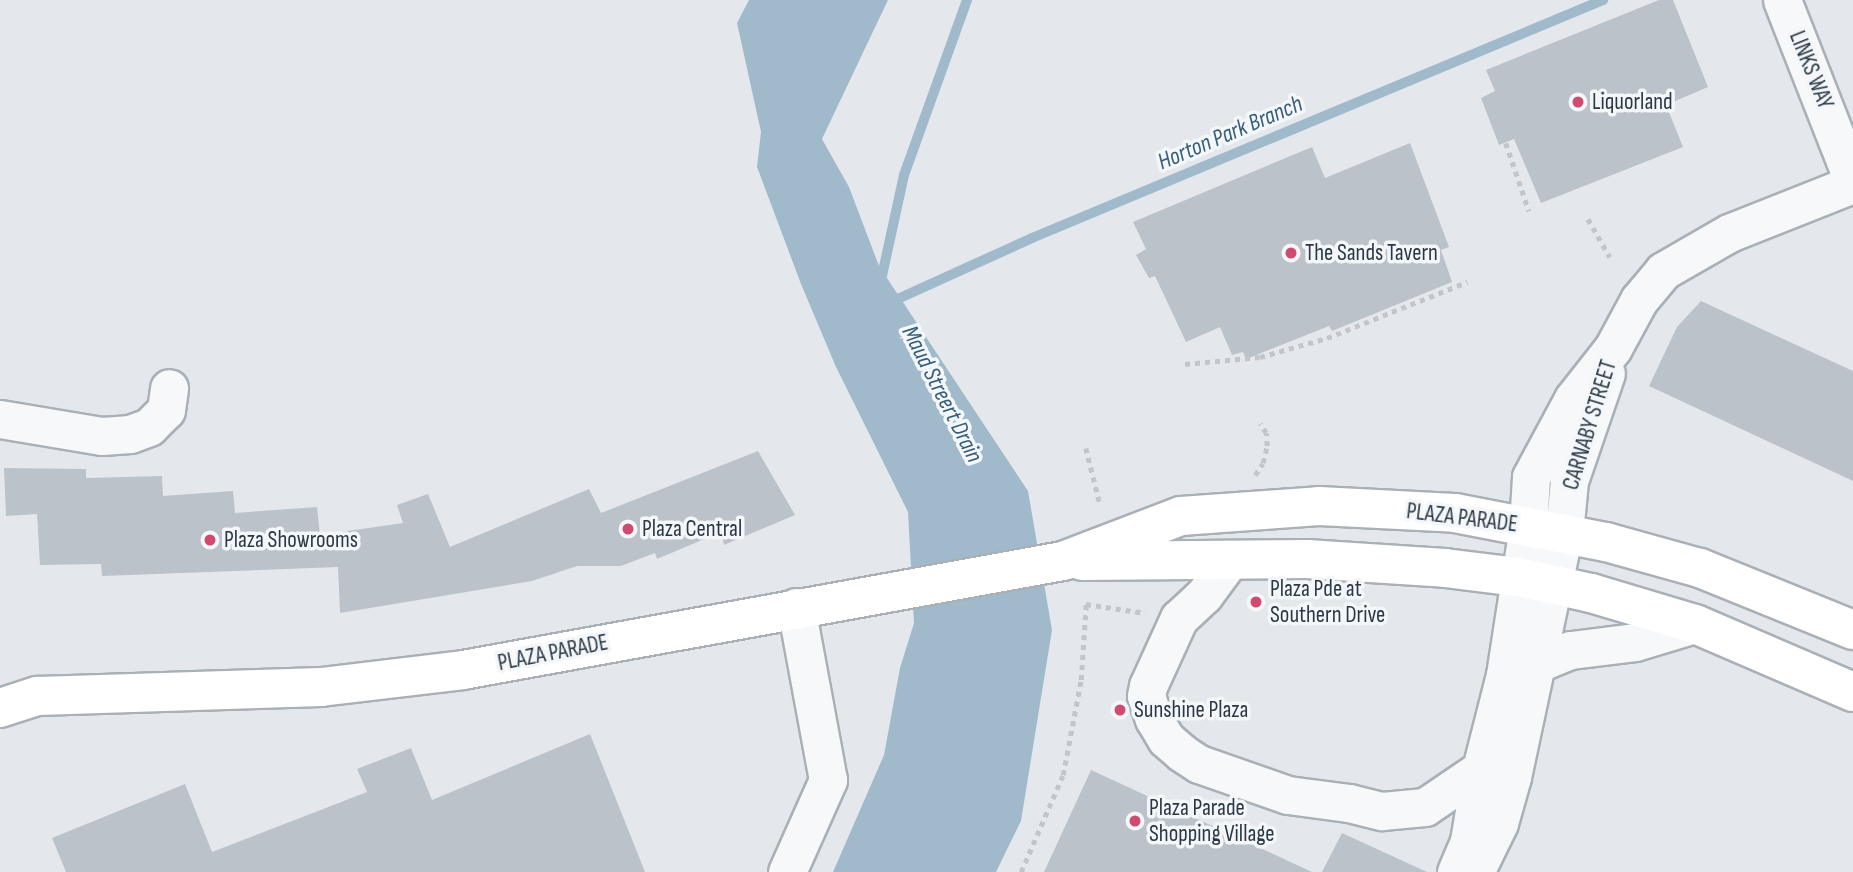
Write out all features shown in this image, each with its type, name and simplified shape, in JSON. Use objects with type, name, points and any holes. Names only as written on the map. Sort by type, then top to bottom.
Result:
[{"type":"main road","name":"PLAZA PARADE","points":[[1063,561],[1181,516],[1319,506],[1455,513],[1546,529],[1700,568],[1853,630]]},
{"type":"main road","name":"PLAZA PARADE","points":[[0,708],[38,696],[321,687],[463,670],[796,607],[1063,561],[1307,559],[1396,564],[1535,581],[1695,624],[1853,692]]},
{"type":"main road","name":"PLAZA PARADE","points":[[0,684],[38,696]]},
{"type":"street","name":"LINKS WAY","points":[[1782,0],[1853,182]]},
{"type":"street","name":"CARNABY STREET","points":[[1535,581],[1546,529],[1531,477],[1573,399],[1613,348],[1639,300],[1663,271],[1728,233],[1853,182]]},
{"type":"street","points":[[0,419],[102,436],[130,434],[149,428],[166,410],[169,388]]},
{"type":"street","points":[[1229,561],[1204,595],[1179,618],[1148,686],[1146,696],[1154,719],[1166,739],[1182,753],[1199,764],[1288,795],[1349,803],[1382,811],[1425,807],[1480,769]]},
{"type":"street","points":[[1475,872],[1499,823],[1538,663],[1535,581]]},
{"type":"street","points":[[1456,872],[1469,841],[1480,769],[1504,675],[1535,581]]},
{"type":"street","points":[[787,872],[828,780],[796,607]]},
{"type":"street","points":[[1538,663],[1571,650],[1635,642],[1695,624]]},
{"type":"path","points":[[1506,143],[1529,211]]},
{"type":"path","points":[[1588,219],[1609,257]]},
{"type":"path","points":[[1185,364],[1259,357],[1316,341],[1467,282]]},
{"type":"path","points":[[1255,475],[1263,463],[1267,446],[1266,433],[1260,424]]},
{"type":"path","points":[[1086,448],[1100,504]]},
{"type":"path","points":[[1021,872],[1063,775],[1072,716],[1081,680],[1086,604],[1148,613]]},
{"type":"water","name":"Maud Streert Drain","points":[[749,0],[888,0],[822,139],[849,187],[879,266],[1028,491],[1052,630],[1021,821],[996,872],[833,872],[884,755],[900,668],[914,623],[908,512],[836,367],[757,167],[761,132],[737,23]]},
{"type":"building","name":"Liquorland","points":[[1659,0],[1673,0],[1708,87],[1666,105],[1683,147],[1541,203],[1514,139],[1499,145],[1481,98],[1495,91],[1486,70]]},
{"type":"building","name":"The Sands Tavern","points":[[1410,143],[1449,247],[1441,250],[1452,282],[1332,331],[1329,326],[1246,359],[1243,352],[1232,355],[1220,327],[1186,342],[1155,276],[1149,278],[1136,255],[1146,249],[1133,222],[1312,147],[1325,178]]},
{"type":"building","points":[[1701,301],[1853,371],[1853,481],[1649,386],[1677,327]]},
{"type":"building","points":[[758,451],[795,515],[724,545],[721,532],[657,559],[655,553],[621,566],[577,566],[532,581],[340,613],[338,567],[102,576],[101,564],[40,565],[37,514],[6,516],[4,468],[86,469],[86,478],[162,476],[163,496],[233,491],[235,513],[317,507],[320,535],[403,523],[397,505],[428,494],[450,547],[589,489],[601,513]]},
{"type":"building","points":[[590,734],[645,872],[66,872],[52,838],[185,784],[212,852],[367,792],[357,769],[411,748],[432,800]]},
{"type":"building","name":"Plaza Parade Shopping Village","points":[[1091,770],[1312,872],[1044,872]]},
{"type":"building","name":"Plaza Parade Shopping Village","points":[[1342,833],[1427,872],[1322,872]]},
{"type":"waterway","points":[[880,285],[904,175],[967,0]]},
{"type":"waterway","name":"Horton Park Branch","points":[[891,302],[1032,238],[1603,0]]},
{"type":"place","name":"Liquorland","points":[[1578,102]]},
{"type":"place","name":"The Sands Tavern","points":[[1291,253]]},
{"type":"place","name":"Plaza Central","points":[[628,529]]},
{"type":"place","name":"Plaza Showrooms","points":[[210,540]]},
{"type":"place","name":"Plaza Pde at Southern Drive","points":[[1256,602]]},
{"type":"place","name":"Sunshine Plaza","points":[[1120,710]]},
{"type":"place","name":"Plaza Parade Shopping Village","points":[[1135,821]]}]
